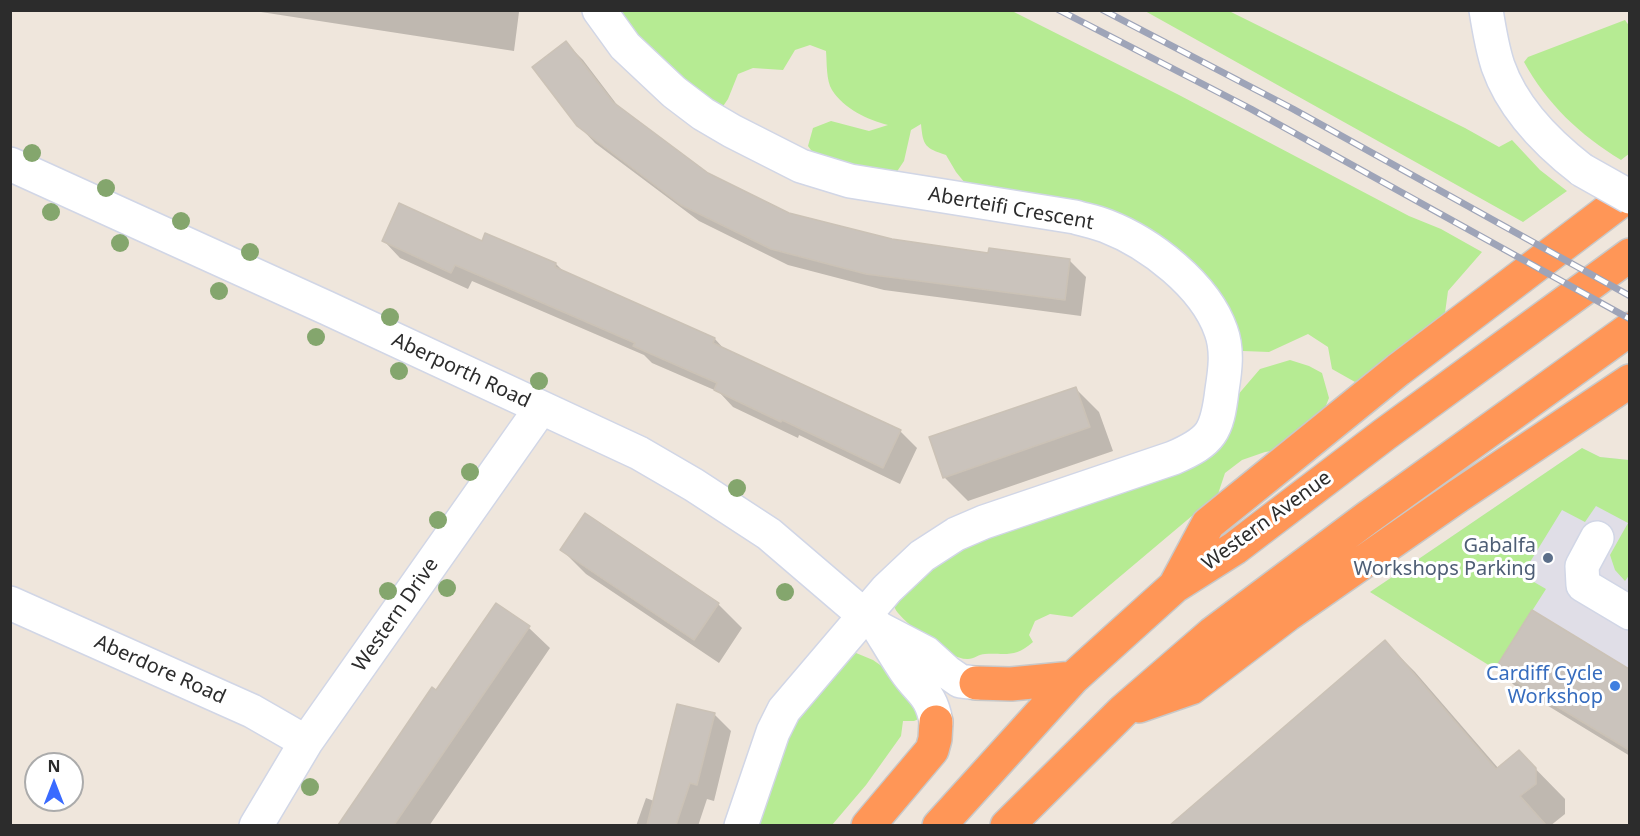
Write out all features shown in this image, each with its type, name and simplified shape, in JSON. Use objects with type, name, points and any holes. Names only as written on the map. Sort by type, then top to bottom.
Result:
[{"type":"highway","points":[[1175,586],[1208,524],[1398,370],[1629,196]]},
{"type":"highway","name":"Western Avenue","points":[[939,825],[1073,678],[1175,586],[1235,548],[1385,434],[1629,255]]},
{"type":"highway","points":[[1007,825],[1123,711],[1212,634],[1367,518],[1629,329]]},
{"type":"highway","points":[[1123,711],[1191,688],[1287,615],[1629,381]]},
{"type":"highway","points":[[976,683],[1011,684],[1073,678]]},
{"type":"highway","points":[[867,825],[932,750],[936,722]]},
{"type":"street","name":"Aberteifi Crescent","points":[[599,10],[625,46],[674,92],[703,114],[801,166],[850,182],[1075,217],[1106,226],[1139,242],[1189,281],[1210,310],[1221,332],[1226,355],[1215,426],[1204,441],[1195,448],[1173,458],[1004,515],[956,534],[922,556],[887,589],[872,622],[784,710],[773,732],[741,825]]},
{"type":"street","points":[[1486,10],[1497,64],[1511,93],[1541,134],[1563,156],[1582,170],[1629,196]]},
{"type":"street","name":"Aberporth Road","points":[[10,164],[639,453],[694,485],[769,534],[872,622],[926,653],[960,681],[976,683]]},
{"type":"street","name":"Western Drive","points":[[256,825],[306,742],[541,408]]},
{"type":"street","points":[[1597,538],[1582,566],[1583,585],[1629,613]]},
{"type":"street","name":"Aberdore Road","points":[[10,603],[252,711],[306,742]]},
{"type":"street","name":"Aberporth Road","points":[[872,622],[906,672],[926,694],[933,707],[936,722]]},
{"type":"shaded area","points":[[1582,448],[1600,457],[1629,460],[1629,750],[1370,592]]},
{"type":"green space","points":[[611,11],[1012,11],[1482,252],[1448,291],[1445,313],[1430,337],[1392,366],[1355,382],[1332,369],[1328,347],[1308,334],[1269,352],[1243,351],[1231,340],[1186,268],[969,188],[946,155],[926,145],[921,124],[911,130],[904,161],[894,176],[819,161],[808,146],[813,128],[831,121],[869,131],[888,125],[857,113],[837,97],[829,81],[826,51],[810,45],[795,50],[783,70],[753,68],[738,74],[728,99],[719,112]]},
{"type":"green space","points":[[1145,11],[1229,11],[1499,147],[1512,140],[1540,170],[1567,191],[1523,222]]},
{"type":"green space","points":[[1625,20],[1630,27],[1630,153],[1621,160],[1578,129],[1554,105],[1524,62],[1528,57]]},
{"type":"green space","points":[[1290,360],[1322,373],[1329,398],[1325,408],[1284,449],[1265,452],[1242,460],[1225,473],[1218,494],[1072,617],[1050,614],[1035,621],[1029,635],[1033,642],[1027,647],[1010,654],[983,654],[968,659],[960,658],[930,642],[896,610],[892,601],[946,552],[1177,466],[1260,369]]},
{"type":"green space","points":[[1582,448],[1600,457],[1629,460],[1630,574],[1625,581],[1615,570],[1610,555],[1628,523],[1596,506],[1585,522],[1562,510],[1522,575],[1546,589],[1495,669],[1370,592]]},
{"type":"green space","points":[[856,653],[873,660],[900,679],[921,718],[914,721],[903,721],[901,736],[866,785],[832,825],[745,826],[760,777],[838,655]]},
{"type":"building","points":[[566,41],[613,102],[708,173],[789,213],[892,239],[988,253],[989,248],[1070,259],[1065,300],[866,274],[771,249],[681,205],[577,126],[532,67]]},
{"type":"building","points":[[399,203],[482,241],[485,233],[556,263],[555,267],[715,338],[713,343],[901,430],[883,468],[714,390],[717,383],[633,346],[635,343],[455,265],[451,273],[382,241]]},
{"type":"building","points":[[1076,387],[1090,427],[943,478],[929,437]]},
{"type":"building","points":[[585,513],[719,603],[694,640],[560,550]]},
{"type":"building","points":[[496,603],[530,626],[394,825],[338,825],[432,687],[436,690]]},
{"type":"building","points":[[1532,610],[1629,669],[1629,750],[1495,669]]},
{"type":"building","points":[[1385,640],[1496,769],[1519,750],[1536,768],[1536,784],[1520,796],[1546,825],[1170,825]]},
{"type":"building","points":[[677,704],[715,713],[697,785],[690,783],[676,825],[647,825]]},
{"type":"railway","points":[[1059,10],[1251,109],[1630,319]]},
{"type":"railway","points":[[1103,10],[1293,109],[1630,296]]},
{"type":"place","name":"Gabalfa Workshops Parking","points":[[1548,558]]},
{"type":"place","name":"Cardiff Cycle Workshop","points":[[1615,686]]}]
